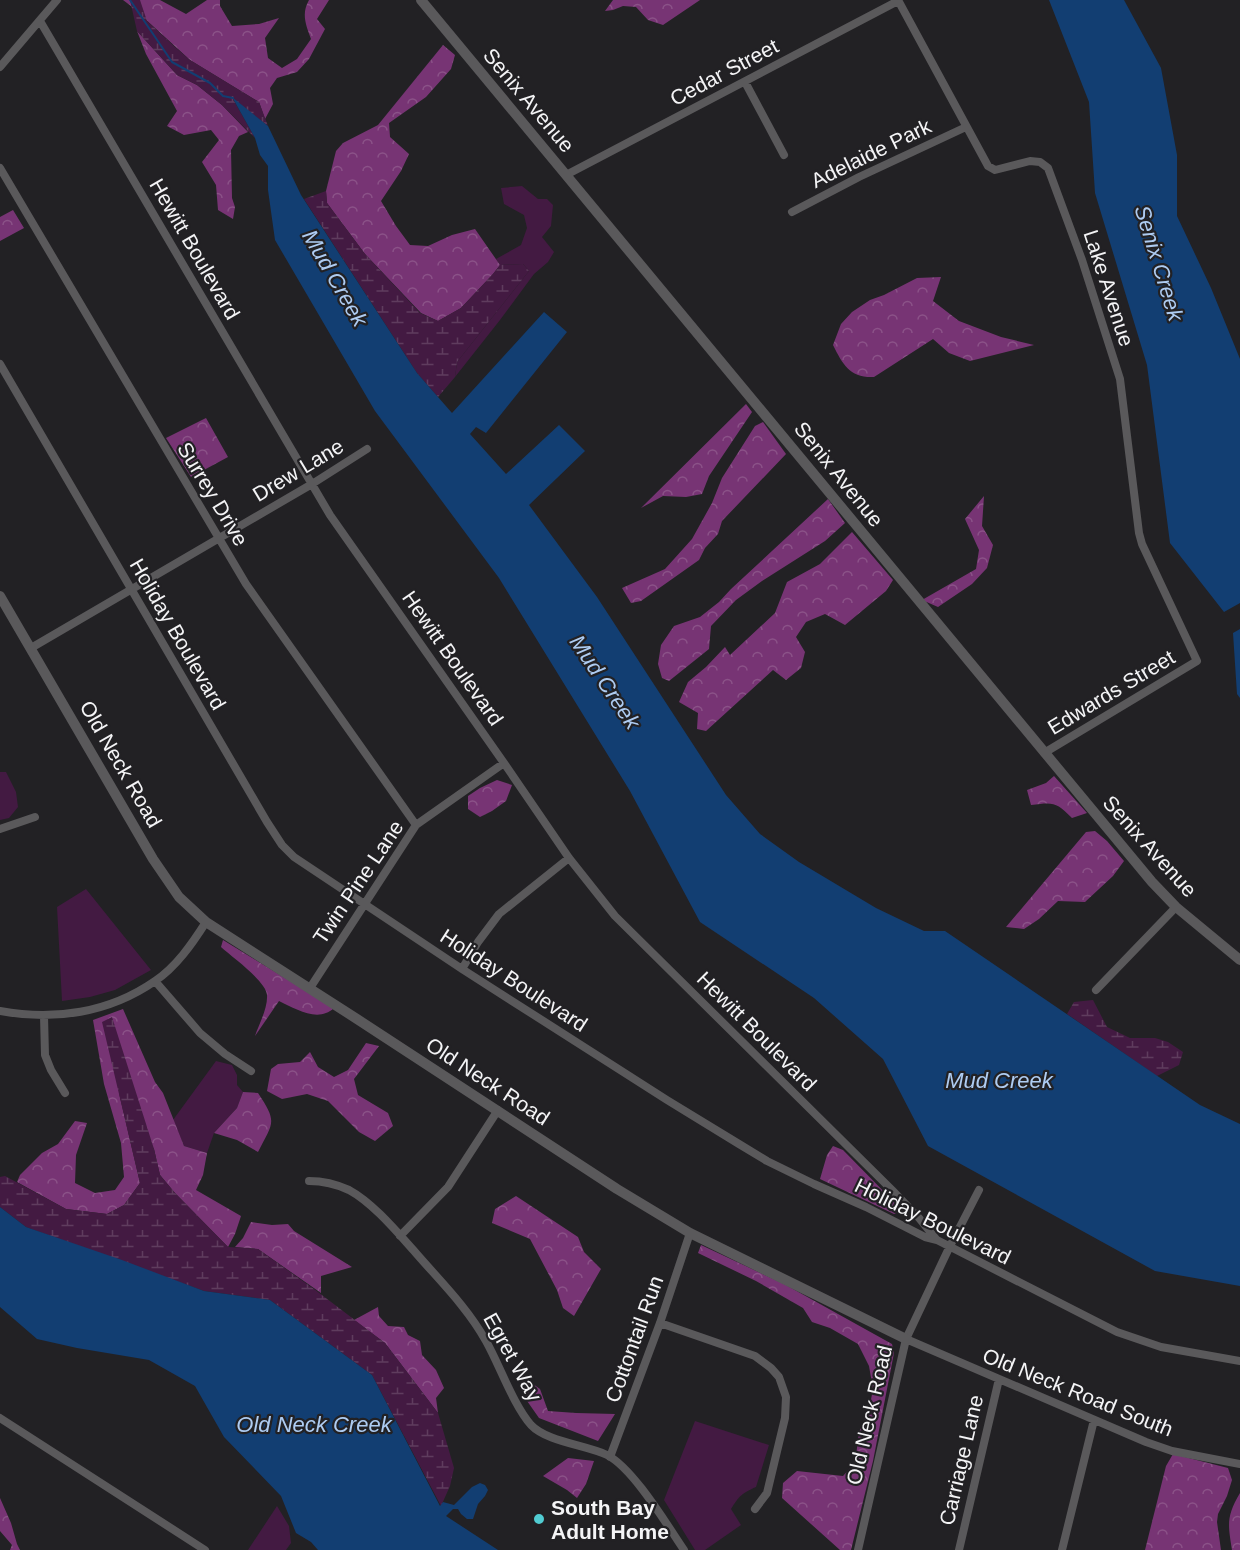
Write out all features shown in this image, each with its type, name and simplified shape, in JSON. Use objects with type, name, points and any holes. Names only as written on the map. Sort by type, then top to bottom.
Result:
[{"type":"street","points":[[0,68],[57,0]]},
{"type":"street","name":"Senix Avenue","points":[[421,0],[1152,882],[1176,908],[1240,960]]},
{"type":"street","name":"Cedar Street","points":[[566,175],[898,0]]},
{"type":"street","name":"Lake Avenue","points":[[898,0],[988,166],[995,170],[1030,161],[1040,162],[1048,168],[1082,260],[1120,379],[1142,544],[1197,661]]},
{"type":"street","name":"Hewitt Boulevard","points":[[40,21],[330,514],[569,858],[615,916],[892,1190],[937,1240]]},
{"type":"street","points":[[745,82],[784,155]]},
{"type":"street","name":"Adelaide Park","points":[[792,212],[859,177],[966,127]]},
{"type":"street","name":"Surrey Drive","points":[[0,168],[246,584],[416,825]]},
{"type":"street","name":"Holiday Boulevard","points":[[0,364],[282,845],[294,857],[462,969],[767,1161],[925,1237],[937,1240],[1127,1336],[1161,1347],[1240,1360]]},
{"type":"street","name":"Drew Lane","points":[[30,648],[312,484],[367,449]]},
{"type":"street","name":"Old Neck Road","points":[[0,596],[163,875],[186,905],[206,922],[617,1189],[690,1233],[906,1339],[858,1550]]},
{"type":"street","name":"Edwards Street","points":[[1044,753],[1197,661]]},
{"type":"street","name":"Twin Pine Lane","points":[[310,988],[416,825],[504,763]]},
{"type":"street","points":[[0,829],[35,817]]},
{"type":"street","points":[[462,969],[499,914],[569,858]]},
{"type":"street","points":[[1096,990],[1176,908]]},
{"type":"street","points":[[0,1011],[44,1016],[102,1008],[155,981],[183,955],[206,922]]},
{"type":"street","points":[[155,981],[200,1033],[225,1054],[251,1071]]},
{"type":"street","points":[[44,1016],[45,1055],[65,1093]]},
{"type":"street","points":[[400,1236],[448,1187],[498,1110]]},
{"type":"street","name":"Egret Way","points":[[309,1181],[325,1181],[350,1191],[374,1209],[455,1296],[474,1320],[515,1400],[532,1426],[542,1433],[610,1457],[629,1474],[684,1550]]},
{"type":"street","points":[[906,1339],[979,1190]]},
{"type":"street","name":"Cottontail Run","points":[[610,1457],[660,1323],[690,1233]]},
{"type":"street","points":[[660,1323],[755,1356],[779,1377],[786,1397],[785,1418],[766,1493],[754,1509]]},
{"type":"street","name":"Old Neck Road South","points":[[906,1339],[1146,1442],[1172,1450],[1240,1464]]},
{"type":"street","name":"Carriage Lane","points":[[958,1550],[999,1379]]},
{"type":"street","points":[[0,1418],[205,1550]]},
{"type":"street","points":[[1062,1550],[1094,1420]]},
{"type":"green space","points":[[123,0],[160,0],[186,14],[207,0],[220,0],[220,6],[232,26],[259,24],[279,18],[265,38],[268,58],[282,68],[297,59],[311,39],[305,15],[309,0],[329,0],[317,19],[325,29],[309,59],[297,72],[277,78],[270,88],[273,104],[265,119],[259,102],[190,60]]},
{"type":"green space","points":[[130,0],[140,0],[147,21],[190,60],[259,102],[268,126],[233,99],[255,138],[222,105],[197,85],[177,75],[137,31]]},
{"type":"green space","points":[[613,0],[700,0],[663,25],[648,20],[636,7],[623,6],[605,11]]},
{"type":"green space","points":[[137,31],[177,75],[197,85],[222,105],[248,132],[239,136],[231,150],[232,198],[235,207],[233,219],[218,210],[216,185],[202,162],[219,140],[211,130],[184,135],[167,126],[177,111],[146,54]]},
{"type":"green space","points":[[443,45],[455,55],[451,69],[426,97],[389,123],[390,137],[409,154],[401,171],[381,201],[410,245],[428,246],[452,235],[475,229],[500,265],[461,308],[438,321],[421,313],[365,254],[327,203],[326,191],[336,151],[343,143],[378,125]]},
{"type":"green space","points":[[522,186],[538,199],[547,199],[553,205],[551,226],[542,237],[554,252],[548,262],[534,274],[455,377],[457,362],[529,271],[523,264],[500,265],[496,259],[521,245],[527,228],[524,215],[504,204],[501,188]]},
{"type":"green space","points":[[326,191],[327,203],[365,254],[420,313],[438,321],[461,308],[500,265],[523,264],[529,271],[457,362],[455,377],[438,397],[417,373],[304,199]]},
{"type":"green space","points":[[13,210],[24,228],[0,241],[0,217]]},
{"type":"green space","points":[[941,277],[933,301],[959,321],[1001,337],[1034,345],[970,361],[949,353],[933,339],[874,377],[859,375],[848,369],[833,345],[841,324],[852,312],[870,300],[917,278]]},
{"type":"green space","points":[[746,404],[752,412],[709,476],[702,494],[686,497],[663,496],[641,508]]},
{"type":"green space","points":[[206,418],[228,457],[191,477],[166,438]]},
{"type":"green space","points":[[763,422],[786,454],[722,521],[718,534],[705,548],[699,560],[641,601],[631,603],[622,588],[665,569],[692,539],[712,503],[722,478],[755,426]]},
{"type":"green space","points":[[984,496],[982,526],[993,545],[987,568],[972,584],[938,607],[922,600],[976,569],[979,550],[965,519]]},
{"type":"green space","points":[[828,499],[845,523],[825,541],[736,600],[711,626],[709,649],[669,681],[662,678],[658,664],[661,645],[674,626],[700,617],[719,602]]},
{"type":"green space","points":[[852,532],[893,580],[886,591],[845,625],[825,614],[806,622],[796,637],[805,652],[801,668],[786,680],[773,670],[706,731],[697,729],[698,713],[679,702],[688,682],[725,647],[730,655],[775,613],[787,582],[820,564]]},
{"type":"green space","points":[[0,772],[6,772],[16,792],[18,807],[9,818],[0,820]]},
{"type":"green space","points":[[1054,776],[1087,813],[1072,818],[1054,804],[1031,805],[1027,790],[1046,783]]},
{"type":"green space","points":[[497,780],[512,785],[506,801],[480,817],[468,809],[468,796]]},
{"type":"green space","points":[[1095,831],[1124,861],[1113,876],[1085,902],[1058,901],[1039,919],[1024,929],[1006,927],[1086,832]]},
{"type":"green space","points":[[86,889],[151,970],[115,990],[62,1001],[57,907]]},
{"type":"green space","points":[[223,940],[334,1008],[328,1012],[314,1014],[300,1011],[279,1001],[255,1036],[266,1005],[265,989],[255,976],[221,947]]},
{"type":"green space","points":[[1093,1000],[1107,1027],[1130,1038],[1155,1038],[1168,1042],[1183,1052],[1179,1065],[1157,1076],[1067,1014],[1074,1002]]},
{"type":"green space","points":[[123,1009],[155,1082],[163,1093],[184,1146],[207,1153],[203,1175],[196,1190],[241,1216],[228,1247],[160,1175],[154,1149],[119,1093],[140,1183],[124,1205],[107,1214],[66,1209],[17,1182],[20,1175],[42,1153],[58,1144],[75,1121],[87,1123],[76,1155],[75,1183],[95,1193],[115,1190],[124,1177],[121,1143],[104,1084],[93,1020]]},
{"type":"green space","points":[[112,1017],[154,1149],[160,1175],[228,1247],[258,1249],[385,1343],[438,1413],[454,1468],[450,1486],[441,1506],[372,1375],[270,1300],[204,1291],[26,1227],[0,1207],[0,1177],[5,1176],[66,1209],[107,1214],[124,1205],[140,1183],[102,1022]]},
{"type":"green space","points":[[366,1043],[379,1046],[354,1079],[358,1095],[388,1113],[393,1126],[375,1141],[359,1132],[328,1101],[307,1094],[282,1099],[267,1091],[271,1069],[278,1064],[300,1062],[310,1052],[318,1067],[334,1077],[348,1070]]},
{"type":"green space","points":[[216,1061],[232,1065],[237,1075],[237,1085],[243,1092],[237,1108],[214,1133],[207,1153],[184,1146],[173,1120]]},
{"type":"green space","points":[[243,1092],[258,1093],[271,1117],[270,1128],[258,1152],[237,1140],[214,1133],[237,1108]]},
{"type":"green space","points":[[833,1146],[843,1150],[897,1205],[898,1212],[894,1214],[820,1179],[827,1155]]},
{"type":"green space","points":[[516,1196],[578,1237],[584,1252],[601,1269],[574,1316],[563,1308],[557,1290],[530,1239],[492,1223],[495,1209]]},
{"type":"green space","points":[[251,1222],[272,1225],[288,1224],[294,1231],[352,1267],[321,1276],[321,1293],[258,1249],[235,1247],[243,1238]]},
{"type":"green space","points":[[701,1245],[784,1284],[892,1344],[894,1353],[873,1461],[851,1550],[840,1550],[782,1498],[783,1483],[797,1471],[843,1476],[853,1465],[859,1432],[869,1410],[873,1389],[869,1366],[858,1344],[830,1328],[812,1322],[803,1308],[756,1281],[698,1253]]},
{"type":"green space","points":[[378,1307],[379,1316],[388,1326],[404,1327],[408,1335],[420,1341],[422,1355],[436,1370],[444,1388],[436,1398],[438,1413],[385,1343],[354,1320]]},
{"type":"green space","points":[[522,1376],[540,1389],[548,1411],[615,1414],[598,1441],[539,1418],[525,1398]]},
{"type":"green space","points":[[695,1421],[769,1445],[756,1487],[741,1495],[731,1509],[741,1525],[705,1550],[695,1550],[664,1500]]},
{"type":"green space","points":[[1173,1454],[1228,1468],[1232,1480],[1217,1522],[1221,1550],[1145,1550],[1166,1466]]},
{"type":"green space","points":[[568,1458],[594,1461],[586,1484],[577,1498],[543,1476]]},
{"type":"green space","points":[[1240,1493],[1240,1550],[1232,1550],[1229,1521],[1232,1508]]},
{"type":"green space","points":[[0,1498],[20,1550],[10,1550],[12,1545],[0,1531]]},
{"type":"green space","points":[[277,1506],[289,1526],[291,1543],[286,1550],[248,1550]]},
{"type":"water","name":"Senix Creek","points":[[1049,0],[1124,0],[1161,68],[1177,155],[1177,216],[1211,288],[1240,359],[1240,603],[1224,612],[1170,543],[1147,365],[1095,193],[1089,102]]},
{"type":"water","name":"Mud Creek","points":[[232,97],[268,126],[301,195],[417,373],[452,413],[544,312],[567,332],[486,433],[476,427],[470,434],[506,474],[559,425],[585,451],[529,505],[597,597],[726,795],[760,834],[799,862],[876,908],[924,931],[945,931],[1200,1105],[1240,1124],[1240,1286],[1155,1271],[928,1146],[883,1059],[814,998],[700,922],[630,791],[499,578],[375,411],[275,240],[268,190],[268,166],[260,155],[255,138]]},
{"type":"water","points":[[1240,629],[1240,698],[1237,694],[1233,633]]},
{"type":"water","name":"Old Neck Creek","points":[[0,1207],[26,1227],[204,1291],[270,1300],[372,1375],[440,1506],[443,1502],[454,1505],[472,1487],[480,1483],[485,1485],[488,1490],[478,1504],[473,1519],[467,1519],[458,1509],[453,1509],[446,1516],[498,1550],[318,1550],[311,1542],[296,1533],[281,1496],[224,1437],[195,1386],[149,1360],[37,1339],[0,1307]]},
{"type":"waterway","name":"Mud Creek","points":[[130,0],[172,62],[210,83],[223,96],[233,98]]},
{"type":"place","name":"South Bay Adult Home","points":[[539,1519]]}]
